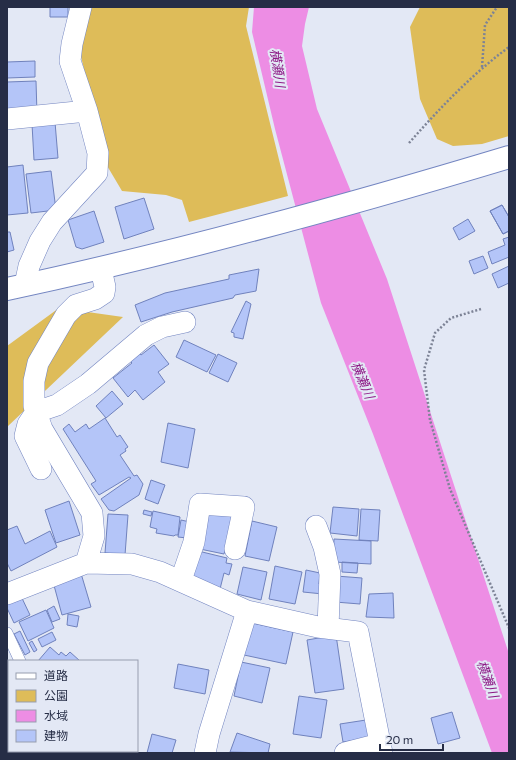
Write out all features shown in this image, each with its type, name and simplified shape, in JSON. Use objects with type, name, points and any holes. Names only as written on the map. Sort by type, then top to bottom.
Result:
[{"type":"street","points":[[16,287],[29,266],[40,240],[52,222],[97,173],[98,152],[88,111],[70,61],[74,32],[81,7]]},
{"type":"street","points":[[7,120],[88,111]]},
{"type":"street","points":[[16,287],[101,269],[263,227],[509,157]]},
{"type":"street","points":[[86,563],[94,536],[92,513],[80,488],[52,447],[36,412],[33,393],[38,363],[66,315],[76,306],[95,299],[104,293],[106,287],[101,269]]},
{"type":"street","points":[[41,469],[25,436],[28,424],[36,412],[57,405],[88,384],[146,335],[162,327],[186,322]]},
{"type":"street","points":[[180,580],[194,542],[200,504],[244,508],[235,549]]},
{"type":"street","points":[[316,526],[324,547],[330,574],[328,628]]},
{"type":"street","points":[[7,594],[86,563],[132,564],[160,572],[180,580],[247,611],[328,628],[358,632],[381,748],[345,753]]},
{"type":"street","points":[[205,753],[208,734],[247,611]]},
{"type":"lane","points":[[7,633],[20,660]]},
{"type":"path","points":[[482,68],[485,25],[497,7]]},
{"type":"path","points":[[408,143],[456,91],[509,47]]},
{"type":"path","points":[[481,309],[451,318],[435,333],[424,370],[430,420],[450,489],[509,628]]},
{"type":"green space","points":[[89,7],[249,7],[246,26],[288,196],[189,222],[182,200],[166,195],[122,191],[106,164],[80,52]]},
{"type":"green space","points":[[420,7],[509,7],[509,136],[482,144],[453,146],[437,139],[420,99],[410,27]]},
{"type":"green space","points":[[59,308],[123,317],[7,427],[7,346]]},
{"type":"water","name":"横瀬川","points":[[254,7],[309,7],[302,46],[317,109],[387,279],[509,654],[509,753],[492,753],[373,434],[321,303],[275,129],[252,32]]},
{"type":"building","points":[[50,7],[68,7],[68,17],[50,17]]},
{"type":"building","points":[[35,61],[35,77],[7,78],[7,62]]},
{"type":"building","points":[[36,81],[37,114],[7,116],[7,82]]},
{"type":"building","points":[[55,122],[58,158],[34,160],[32,124]]},
{"type":"building","points":[[23,165],[28,213],[7,215],[7,167]]},
{"type":"building","points":[[51,171],[56,210],[31,213],[26,174]]},
{"type":"building","points":[[144,198],[154,229],[124,239],[115,207]]},
{"type":"building","points":[[502,205],[509,217],[509,231],[503,234],[490,211]]},
{"type":"building","points":[[502,205],[509,217],[509,231],[503,234],[490,211]]},
{"type":"building","points":[[94,211],[104,242],[82,249],[76,247],[68,220]]},
{"type":"building","points":[[468,219],[475,231],[459,240],[453,228]]},
{"type":"building","points":[[7,232],[10,232],[14,250],[7,252]]},
{"type":"building","points":[[509,237],[509,257],[492,264],[488,252],[505,245],[503,239]]},
{"type":"building","points":[[483,256],[488,268],[474,274],[469,261]]},
{"type":"building","points":[[509,266],[509,283],[498,288],[492,274]]},
{"type":"building","points":[[259,269],[256,291],[235,295],[233,298],[172,312],[141,322],[135,305],[165,293],[229,279],[229,275]]},
{"type":"building","points":[[246,301],[251,304],[243,339],[234,337],[234,333],[231,332]]},
{"type":"building","points":[[184,340],[216,355],[207,372],[176,357]]},
{"type":"building","points":[[154,345],[169,364],[158,372],[165,382],[143,400],[135,390],[128,397],[113,378],[132,363],[128,359],[138,351],[141,355]]},
{"type":"building","points":[[218,354],[237,363],[228,382],[209,373]]},
{"type":"building","points":[[112,391],[123,404],[106,418],[96,406]]},
{"type":"building","points":[[105,418],[117,437],[120,435],[128,447],[125,449],[126,451],[120,455],[134,476],[137,475],[143,484],[139,495],[114,511],[109,510],[101,499],[131,478],[129,477],[99,495],[91,484],[96,481],[63,429],[69,424],[75,432],[86,424],[89,429]]},
{"type":"building","points":[[168,423],[195,429],[188,468],[161,462]]},
{"type":"building","points":[[151,480],[165,485],[158,504],[145,499]]},
{"type":"building","points":[[69,501],[80,535],[56,543],[45,510]]},
{"type":"building","points":[[333,507],[359,509],[357,536],[330,533]]},
{"type":"building","points":[[361,509],[380,510],[378,541],[359,540]]},
{"type":"building","points":[[144,510],[152,512],[151,516],[143,514]]},
{"type":"building","points":[[153,511],[180,517],[178,535],[174,536],[156,533],[157,529],[150,527]]},
{"type":"building","points":[[203,511],[234,516],[224,554],[195,548]]},
{"type":"building","points":[[108,514],[128,515],[125,555],[105,553]]},
{"type":"building","points":[[181,520],[190,522],[187,538],[178,537]]},
{"type":"building","points":[[252,521],[277,527],[269,561],[245,556]]},
{"type":"building","points":[[17,526],[25,544],[50,531],[57,547],[11,571],[7,563],[7,530]]},
{"type":"building","points":[[334,539],[371,541],[371,564],[333,562]]},
{"type":"building","points":[[194,550],[227,558],[226,563],[232,564],[229,575],[224,573],[220,589],[187,581]]},
{"type":"building","points":[[342,562],[358,563],[357,573],[342,572]]},
{"type":"building","points":[[275,566],[302,572],[295,604],[269,599]]},
{"type":"building","points":[[243,567],[267,572],[261,600],[237,594]]},
{"type":"building","points":[[80,570],[91,607],[62,615],[52,578]]},
{"type":"building","points":[[306,570],[320,573],[319,584],[324,585],[323,594],[303,592]]},
{"type":"building","points":[[336,576],[362,578],[360,604],[335,602]]},
{"type":"building","points":[[393,593],[394,618],[366,617],[369,594]]},
{"type":"building","points":[[20,594],[30,615],[14,623],[7,608],[7,600]]},
{"type":"building","points":[[54,606],[60,619],[52,622],[47,610]]},
{"type":"building","points":[[46,610],[54,628],[28,641],[19,622]]},
{"type":"building","points":[[68,614],[79,616],[77,627],[67,625]]},
{"type":"building","points":[[252,623],[293,632],[286,664],[244,655]]},
{"type":"building","points":[[20,631],[30,652],[25,655],[14,634]]},
{"type":"building","points":[[52,632],[56,640],[42,647],[38,639]]},
{"type":"building","points":[[336,635],[344,689],[315,693],[307,640]]},
{"type":"building","points":[[32,641],[37,650],[34,652],[29,643]]},
{"type":"building","points":[[50,647],[59,655],[61,652],[66,656],[70,652],[79,660],[39,660]]},
{"type":"building","points":[[241,662],[270,668],[262,703],[234,696]]},
{"type":"building","points":[[178,664],[209,670],[205,694],[174,688]]},
{"type":"building","points":[[299,696],[327,700],[321,738],[293,734]]},
{"type":"building","points":[[452,712],[460,738],[438,744],[431,718]]},
{"type":"building","points":[[366,720],[369,738],[343,742],[340,724]]},
{"type":"building","points":[[8,722],[8,736],[7,736]]},
{"type":"building","points":[[237,733],[270,744],[268,753],[230,752]]},
{"type":"building","points":[[152,734],[176,740],[172,753],[147,753]]},
{"type":"building","points":[[34,752],[60,752],[59,753]]},
{"type":"building","points":[[80,752],[100,752],[100,753]]}]
